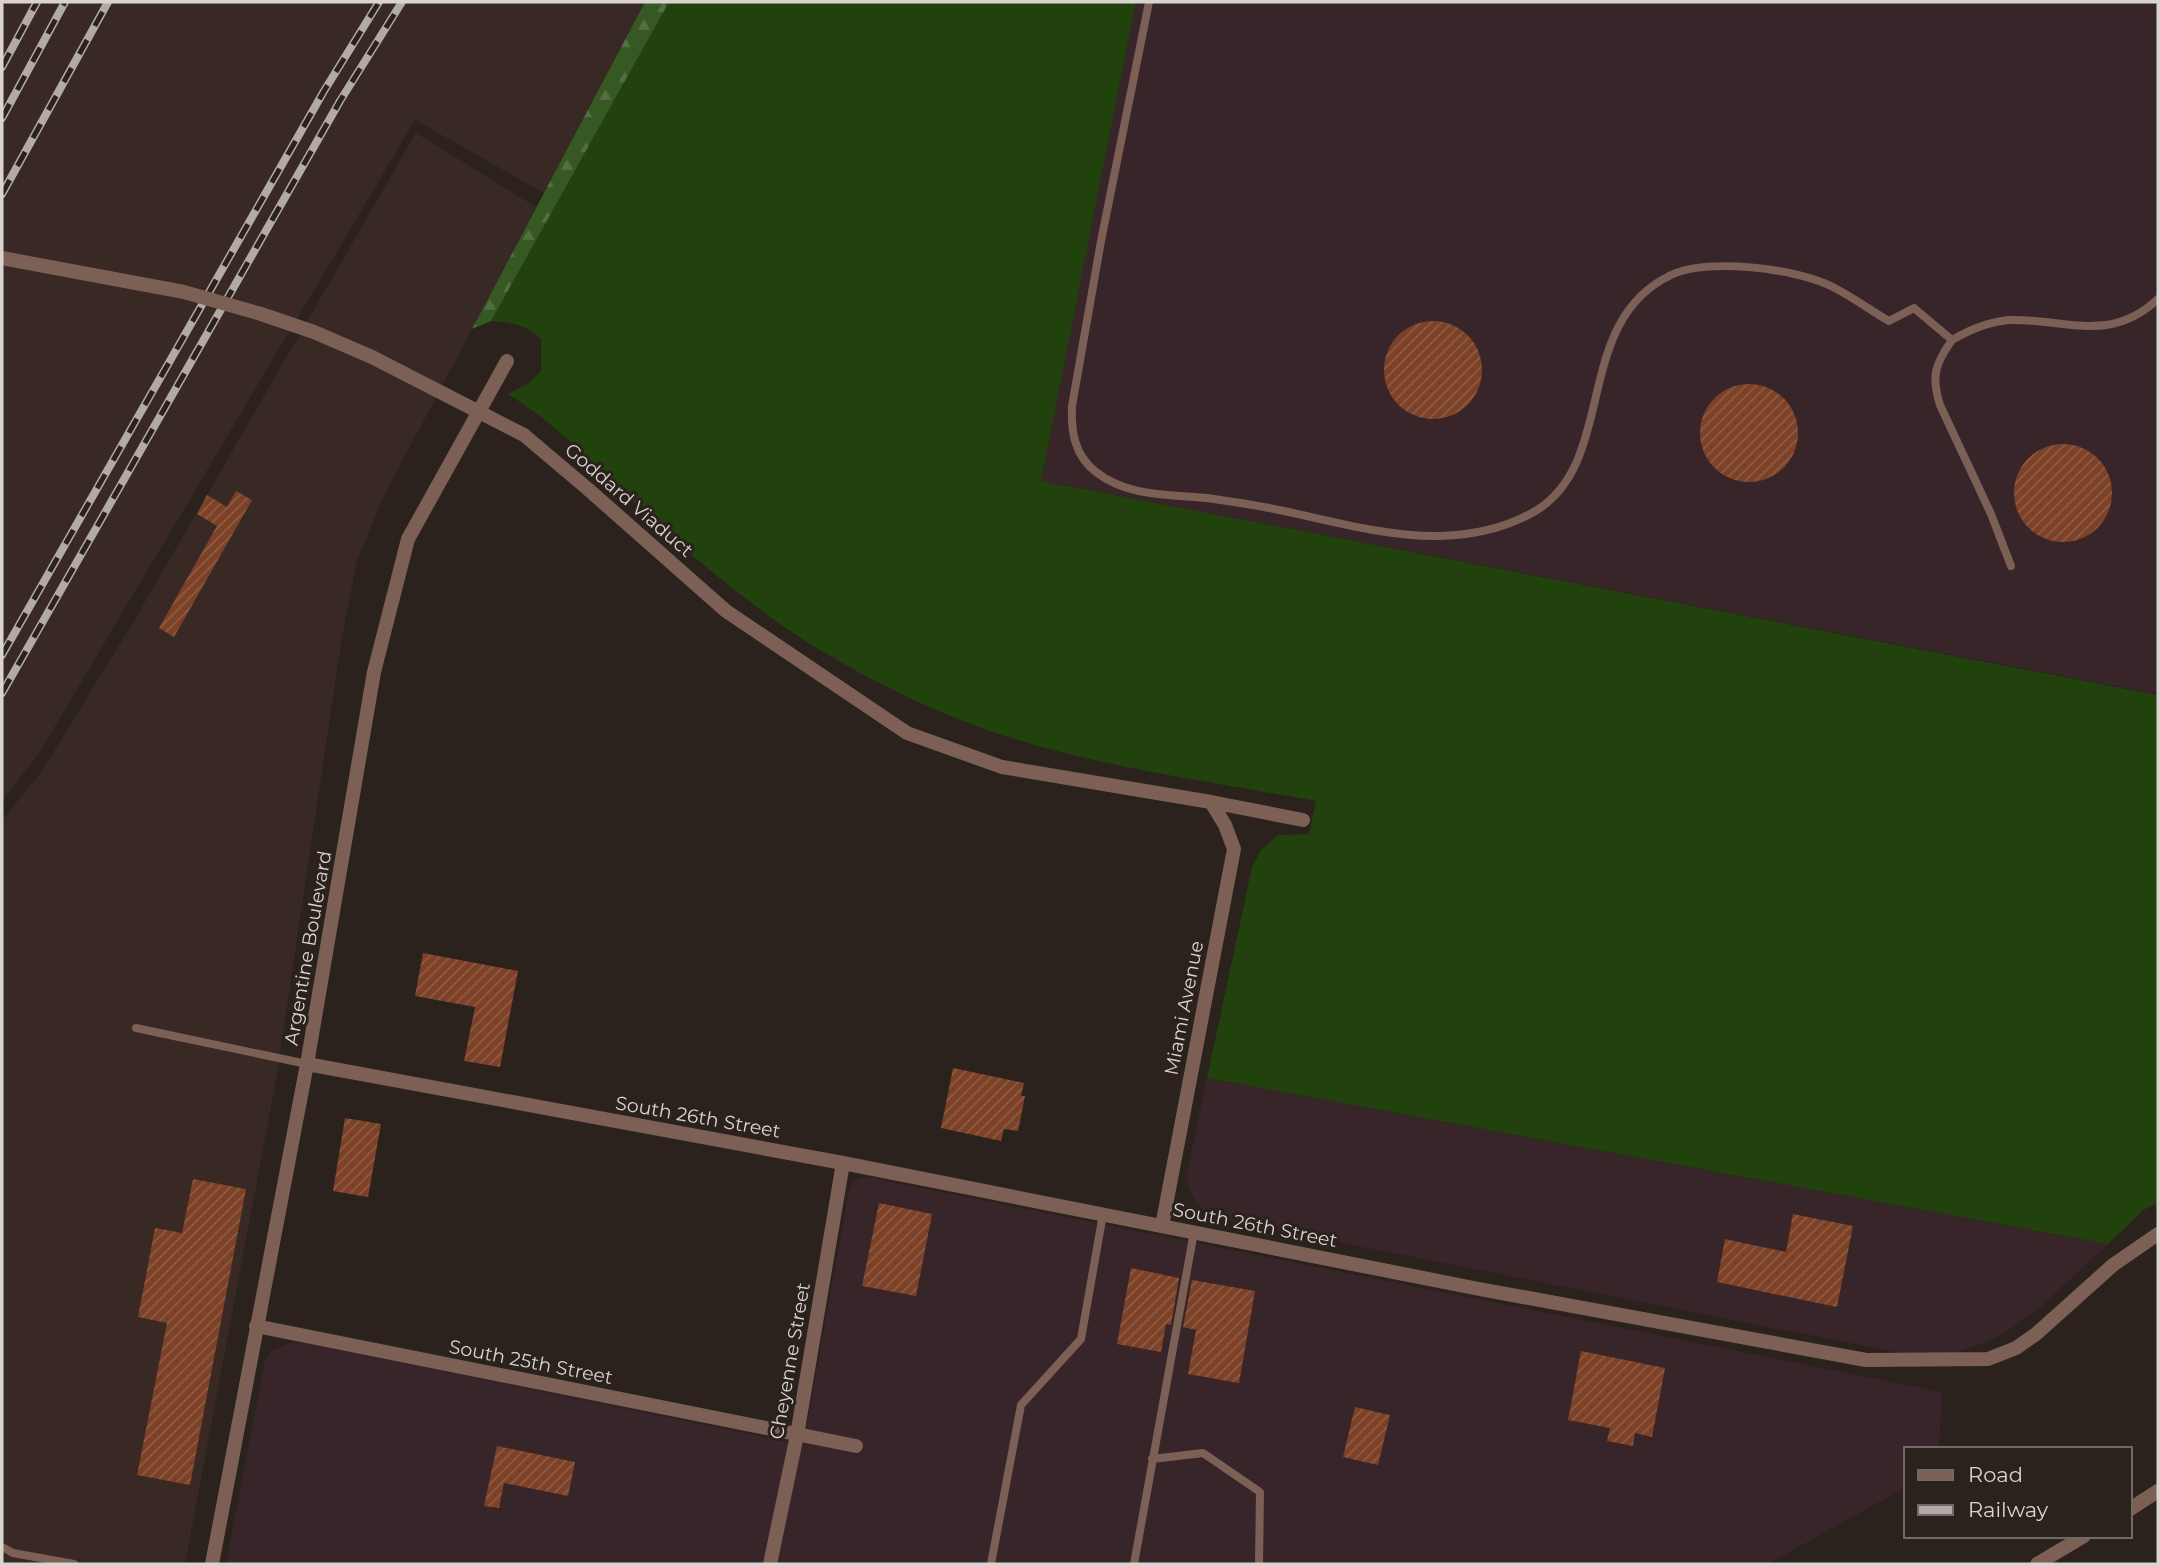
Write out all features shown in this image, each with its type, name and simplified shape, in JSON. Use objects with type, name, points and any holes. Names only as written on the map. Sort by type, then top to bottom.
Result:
[{"type":"street","name":"Goddard Viaduct","points":[[2,258],[184,292],[261,314],[314,332],[372,357],[524,435],[726,611],[907,733],[1002,768],[1303,820]]},
{"type":"street","name":"Argentine Boulevard","points":[[212,1564],[307,1064],[374,672],[408,539],[507,361]]},
{"type":"street","name":"Miami Avenue","points":[[1162,1226],[1234,849],[1225,825],[1211,802]]},
{"type":"street","name":"South 26th Street","points":[[307,1064],[843,1163],[1474,1288],[1866,1360],[1988,1359],[2016,1348],[2036,1334],[2113,1265],[2158,1234]]},
{"type":"street","name":"Cheyenne Street","points":[[770,1564],[797,1435],[843,1163]]},
{"type":"street","name":"South 25th Street","points":[[256,1326],[856,1446]]},
{"type":"street","points":[[2132,1508],[2158,1491]]},
{"type":"street","points":[[2037,1564],[2081,1538]]},
{"type":"lane","points":[[1149,2],[1101,241],[1072,405],[1071,426],[1074,443],[1083,460],[1111,481],[1130,489],[1153,494],[1207,498],[1402,533],[1440,536],[1475,533],[1508,524],[1538,509],[1562,487],[1579,455],[1607,351],[1620,321],[1641,295],[1670,276],[1698,266],[1725,266],[1807,277],[1830,286],[1889,321],[1914,308],[1952,340]]},
{"type":"lane","points":[[2011,566],[1991,513],[1940,405],[1934,387],[1940,357],[1952,340],[1973,328],[2013,320],[2102,326],[2126,322],[2145,311],[2158,299]]},
{"type":"lane","points":[[136,1028],[307,1064]]},
{"type":"lane","points":[[991,1564],[1021,1405],[1081,1339],[1103,1214]]},
{"type":"lane","points":[[1134,1564],[1194,1233]]},
{"type":"lane","points":[[1152,1459],[1203,1453],[1260,1492],[1259,1564]]},
{"type":"lane","points":[[2,1547],[13,1553],[74,1564]]},
{"type":"shaded area","points":[[2,2],[645,2],[544,193],[415,120],[38,755],[2,800]]},
{"type":"shaded area","points":[[1136,2],[2158,2],[2158,694],[1041,481]]},
{"type":"shaded area","points":[[416,133],[536,207],[384,496],[357,561],[342,637],[276,1080],[185,1564],[2,1564],[2,820],[40,774],[134,621]]},
{"type":"shaded area","points":[[1207,1078],[2108,1244],[2036,1311],[1998,1337],[1952,1354],[1906,1354],[1221,1219],[1203,1210],[1188,1186],[1187,1174]]},
{"type":"shaded area","points":[[867,1177],[1942,1392],[1939,1447],[1904,1447],[1904,1488],[1768,1564],[226,1564],[265,1361],[270,1352],[290,1343],[299,1342],[803,1445],[849,1191],[859,1178]]},
{"type":"green space","points":[[645,2],[669,2],[491,321],[472,329]]},
{"type":"green space","points":[[669,2],[1136,2],[1041,481],[2158,695],[2158,1203],[2145,1209],[2108,1244],[1207,1078],[1252,867],[1261,850],[1278,835],[1309,834],[1316,801],[1159,773],[1043,747],[949,715],[862,674],[783,626],[709,570],[560,433],[508,394],[529,383],[541,371],[541,339],[524,327],[491,321]]},
{"type":"building","points":[[1433,321],[1452,324],[1468,335],[1479,351],[1482,370],[1479,389],[1468,405],[1452,416],[1433,419],[1414,416],[1398,405],[1387,389],[1384,370],[1387,351],[1398,335],[1414,324]]},
{"type":"building","points":[[1749,384],[1768,387],[1784,398],[1795,414],[1798,433],[1795,452],[1784,468],[1768,479],[1749,482],[1730,479],[1714,468],[1703,452],[1700,433],[1703,414],[1714,398],[1730,387]]},
{"type":"building","points":[[2063,444],[2082,447],[2098,458],[2109,474],[2112,493],[2109,512],[2098,528],[2082,539],[2063,542],[2044,539],[2028,528],[2017,512],[2014,493],[2017,474],[2028,458],[2044,447]]},
{"type":"building","points":[[236,491],[252,500],[174,637],[159,628],[217,526],[197,514],[207,495],[227,507]]},
{"type":"building","points":[[423,953],[518,971],[500,1067],[464,1061],[475,1007],[415,996]]},
{"type":"building","points":[[953,1068],[1024,1083],[1021,1096],[1025,1096],[1018,1131],[1004,1129],[1001,1141],[941,1128]]},
{"type":"building","points":[[345,1118],[381,1124],[368,1197],[333,1191]]},
{"type":"building","points":[[193,1179],[246,1189],[190,1485],[137,1475],[167,1323],[138,1317],[155,1228],[182,1233]]},
{"type":"building","points":[[879,1203],[932,1214],[916,1296],[862,1286]]},
{"type":"building","points":[[1793,1214],[1853,1226],[1837,1307],[1717,1282],[1725,1239],[1786,1252]]},
{"type":"building","points":[[1131,1268],[1179,1278],[1171,1325],[1166,1324],[1161,1352],[1117,1344]]},
{"type":"building","points":[[1192,1280],[1255,1291],[1239,1383],[1188,1374],[1196,1330],[1183,1327]]},
{"type":"building","points":[[1581,1351],[1665,1368],[1652,1437],[1635,1433],[1633,1446],[1607,1441],[1610,1428],[1568,1420]]},
{"type":"building","points":[[1355,1407],[1390,1415],[1378,1465],[1343,1457]]},
{"type":"building","points":[[497,1446],[575,1462],[568,1496],[504,1483],[499,1508],[484,1506]]},
{"type":"railway","points":[[2,67],[37,2]]},
{"type":"railway","points":[[2,118],[65,2]]},
{"type":"railway","points":[[2,194],[108,2]]},
{"type":"railway","points":[[2,655],[324,91],[379,2]]},
{"type":"railway","points":[[2,693],[340,101],[402,2]]}]
